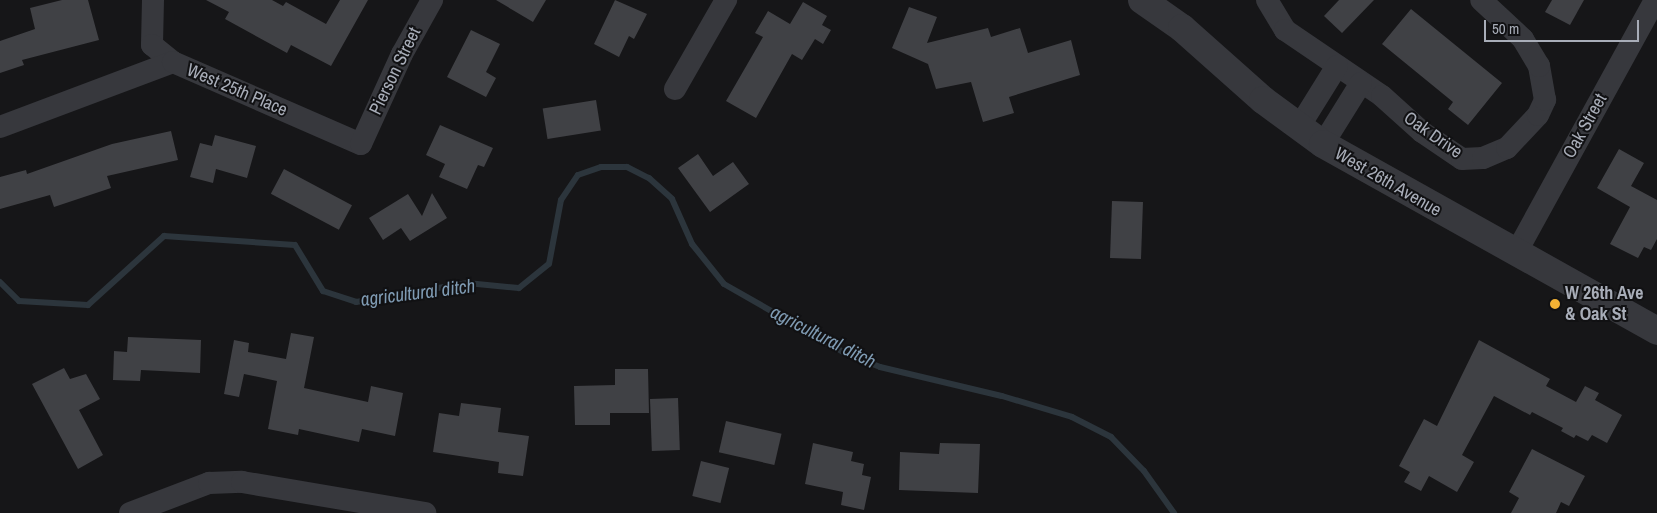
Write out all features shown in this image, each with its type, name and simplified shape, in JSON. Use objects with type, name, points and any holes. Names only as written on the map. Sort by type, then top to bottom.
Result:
[{"type":"street","points":[[153,0],[152,45],[173,62]]},
{"type":"street","name":"Pierson Street","points":[[360,144],[394,69],[432,0]]},
{"type":"street","points":[[675,90],[726,0]]},
{"type":"street","name":"West 26th Avenue","points":[[1142,0],[1182,28],[1299,127],[1323,144],[1657,331]]},
{"type":"street","name":"Oak Drive","points":[[1267,0],[1285,30],[1361,83],[1462,159],[1483,158],[1507,148],[1538,115],[1545,100],[1539,66],[1523,39],[1481,0]]},
{"type":"street","name":"Oak Street","points":[[1516,253],[1655,0]]},
{"type":"street","name":"West 25th Place","points":[[0,127],[173,62],[360,144]]},
{"type":"street","points":[[1299,127],[1337,66]]},
{"type":"street","points":[[1323,144],[1361,83]]},
{"type":"street","points":[[130,513],[209,483],[242,482],[425,513]]},
{"type":"building","points":[[62,0],[88,0],[99,40],[22,60],[24,65],[0,73],[0,41],[35,29],[30,8]]},
{"type":"building","points":[[206,0],[272,0],[283,6],[286,2],[326,24],[340,0],[368,0],[331,66],[291,45],[287,53],[225,19],[229,12]]},
{"type":"building","points":[[496,0],[546,0],[533,22]]},
{"type":"building","points":[[615,0],[647,14],[634,39],[629,36],[619,57],[594,44]]},
{"type":"building","points":[[1339,0],[1374,0],[1342,33],[1324,16]]},
{"type":"building","points":[[1552,0],[1584,0],[1570,25],[1545,12]]},
{"type":"building","points":[[803,2],[827,16],[822,25],[831,30],[823,44],[815,39],[802,60],[792,54],[756,118],[726,101],[763,37],[755,33],[768,11],[790,24]]},
{"type":"building","points":[[909,7],[937,17],[927,43],[988,28],[991,37],[1020,28],[1028,53],[1071,40],[1080,75],[1009,97],[1014,113],[983,122],[971,82],[936,89],[928,64],[892,48]]},
{"type":"building","points":[[1411,9],[1502,83],[1468,125],[1448,109],[1453,102],[1382,44]]},
{"type":"building","points":[[471,30],[500,44],[486,72],[496,78],[486,97],[447,77]]},
{"type":"building","points":[[596,100],[601,131],[548,139],[543,108]]},
{"type":"building","points":[[440,125],[493,148],[484,167],[478,165],[467,189],[439,177],[445,164],[426,155]]},
{"type":"building","points":[[171,131],[178,160],[107,176],[111,188],[54,207],[50,195],[0,209],[0,177],[26,170],[27,174],[112,144]]},
{"type":"building","points":[[215,135],[256,146],[247,178],[216,169],[213,183],[190,177],[200,143],[212,146]]},
{"type":"building","points":[[1619,149],[1644,163],[1631,186],[1657,200],[1657,239],[1651,250],[1644,247],[1638,258],[1610,244],[1630,207],[1597,188]]},
{"type":"building","points":[[698,154],[713,176],[733,162],[749,184],[710,212],[678,168]]},
{"type":"building","points":[[284,169],[352,205],[339,230],[271,194]]},
{"type":"building","points":[[432,193],[447,218],[410,241],[401,228],[383,240],[369,218],[408,194],[422,216]]},
{"type":"building","points":[[1112,201],[1143,202],[1141,259],[1110,258]]},
{"type":"building","points":[[291,333],[314,337],[304,388],[368,402],[371,386],[403,393],[395,436],[362,429],[359,442],[299,429],[298,435],[268,429],[277,381],[244,374],[239,397],[224,394],[234,340],[249,343],[248,352],[286,359]]},
{"type":"building","points":[[128,337],[201,340],[200,373],[141,370],[140,381],[113,380],[114,351],[127,352]]},
{"type":"building","points":[[1479,340],[1550,379],[1546,386],[1576,402],[1585,386],[1599,393],[1595,400],[1622,415],[1607,443],[1592,435],[1588,441],[1576,435],[1574,438],[1561,431],[1563,428],[1532,412],[1530,415],[1494,396],[1462,455],[1474,462],[1457,492],[1429,476],[1421,491],[1404,482],[1410,472],[1399,466],[1424,419],[1437,426]]},
{"type":"building","points":[[64,368],[70,379],[86,374],[100,399],[79,410],[103,455],[78,469],[32,384]]},
{"type":"building","points":[[615,369],[648,369],[649,413],[610,413],[610,425],[575,425],[574,386],[615,385]]},
{"type":"building","points":[[678,398],[680,450],[652,451],[650,399]]},
{"type":"building","points":[[461,403],[501,408],[498,432],[529,436],[523,476],[498,473],[499,462],[433,452],[439,413],[459,416]]},
{"type":"building","points":[[726,421],[782,434],[774,465],[719,452]]},
{"type":"building","points":[[813,443],[853,452],[851,461],[864,464],[862,475],[871,477],[864,510],[841,505],[843,492],[805,484]]},
{"type":"building","points":[[940,443],[980,444],[978,493],[899,490],[900,452],[939,454]]},
{"type":"building","points":[[1532,449],[1585,476],[1569,506],[1561,502],[1556,513],[1511,513],[1519,498],[1509,492]]},
{"type":"building","points":[[701,461],[729,468],[720,503],[692,496]]},
{"type":"waterway","name":"agricultural ditch","points":[[0,282],[19,301],[88,305],[164,236],[295,245],[323,291],[356,302],[467,283],[519,288],[549,264],[561,200],[578,175],[601,167],[627,167],[649,178],[672,199],[692,244],[724,284],[843,352],[880,367],[1002,396],[1072,417],[1111,437],[1144,471],[1174,513]]},
{"type":"place","name":"W 26th Ave & Oak St","points":[[1555,304]]}]
